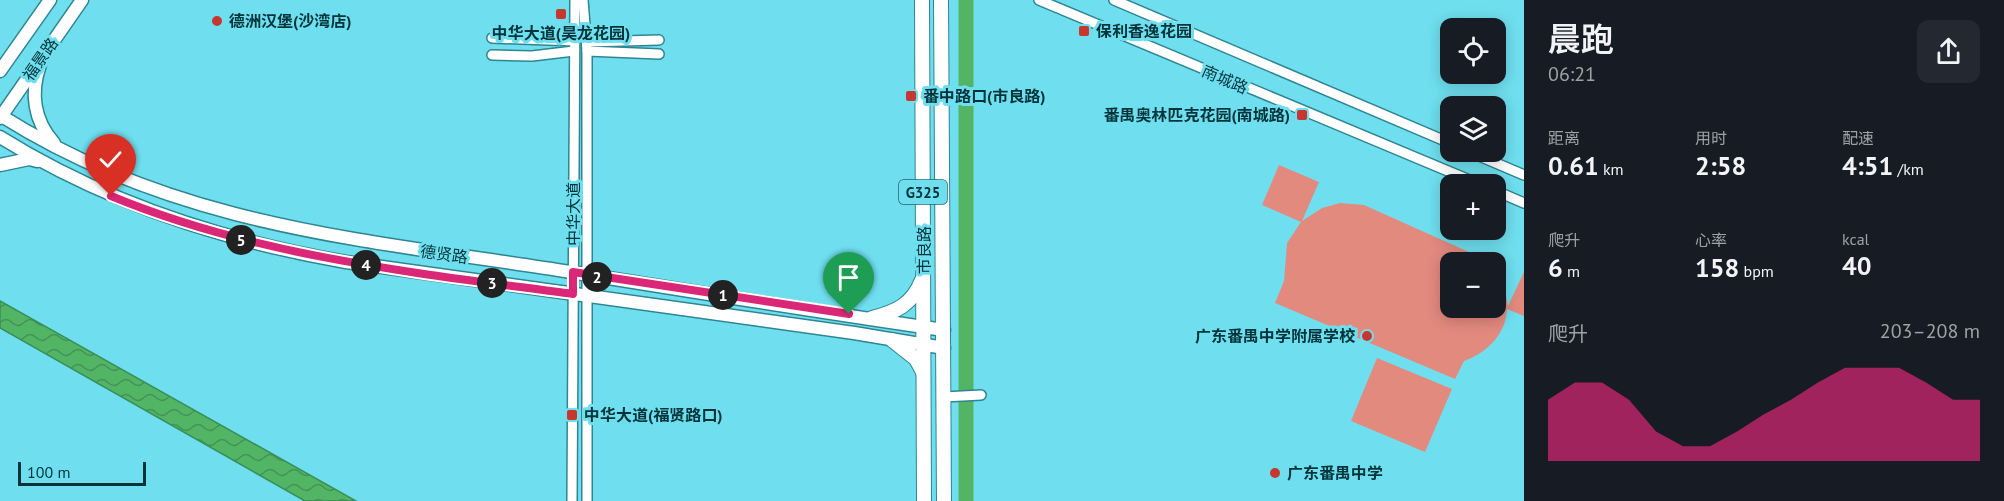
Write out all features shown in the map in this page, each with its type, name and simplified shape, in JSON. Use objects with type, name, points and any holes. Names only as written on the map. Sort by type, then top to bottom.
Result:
[{"type":"highway","name":"市良路","points":[[943,2],[944,348],[948,397],[944,501]]},
{"type":"highway","name":"市良路","points":[[920,4],[924,276],[924,501]]},
{"type":"highway","points":[[872,318],[902,308],[917,292],[924,276]]},
{"type":"highway","points":[[892,340],[916,359],[924,374]]},
{"type":"main road","name":"福景路","points":[[0,71],[50,0]]},
{"type":"main road","name":"福景路","points":[[1,116],[82,0]]},
{"type":"main road","points":[[0,58],[23,39]]},
{"type":"main road","points":[[44,54],[34,86],[35,102],[44,132],[59,149]]},
{"type":"main road","name":"德贤路","points":[[1,116],[59,149],[172,197],[276,225],[350,240],[944,330]]},
{"type":"main road","name":"德贤路","points":[[0,137],[44,164],[138,207],[261,245],[346,262],[944,348]]},
{"type":"main road","points":[[0,165],[29,159],[44,164]]},
{"type":"street","name":"中华大道","points":[[572,501],[575,0]]},
{"type":"street","name":"中华大道","points":[[583,0],[587,46],[587,297]]},
{"type":"street","name":"南城路","points":[[1040,0],[1455,174]]},
{"type":"street","name":"南城路","points":[[1114,0],[1440,139]]},
{"type":"street","points":[[492,38],[574,41]]},
{"type":"street","points":[[587,46],[659,40]]},
{"type":"street","points":[[587,46],[659,54]]},
{"type":"street","points":[[492,55],[532,56],[574,51]]},
{"type":"street","points":[[1493,162],[1524,175]]},
{"type":"street","points":[[1506,196],[1524,203]]},
{"type":"street","points":[[573,235],[587,236]]},
{"type":"street","points":[[587,297],[587,501]]},
{"type":"street","points":[[948,397],[981,395]]},
{"type":"shaded area","points":[[1279,165],[1319,182],[1302,221],[1322,208],[1340,203],[1364,205],[1469,252],[1440,252],[1440,318],[1506,318],[1503,327],[1487,348],[1464,361],[1455,379],[1275,303],[1284,281],[1287,243],[1301,222],[1262,205]]},
{"type":"shaded area","points":[[1524,272],[1524,316],[1507,309],[1506,318],[1506,296],[1508,306]]},
{"type":"shaded area","points":[[1377,358],[1452,389],[1425,452],[1351,421]]},
{"type":"water","points":[[0,301],[356,501],[305,501],[0,328]]},
{"type":"waterway","points":[[966,0],[966,501]]},
{"type":"place","name":"中华大道(昊龙花园)","points":[[561,14]]},
{"type":"place","name":"德洲汉堡(沙湾店)","points":[[217,21]]},
{"type":"place","name":"保利香逸花园","points":[[1084,31]]},
{"type":"place","name":"番中路口(市良路)","points":[[911,96]]},
{"type":"place","name":"番禺奥林匹克花园(南城路)","points":[[1302,115]]},
{"type":"place","name":"广东番禺中学附属学校","points":[[1367,336]]},
{"type":"place","name":"中华大道(福贤路口)","points":[[572,415]]},
{"type":"place","name":"广东番禺中学","points":[[1275,473]]},
{"type":"route","points":[[111,196],[165,217],[232,237],[289,252],[346,262],[573,294],[573,272],[849,314]]}]
